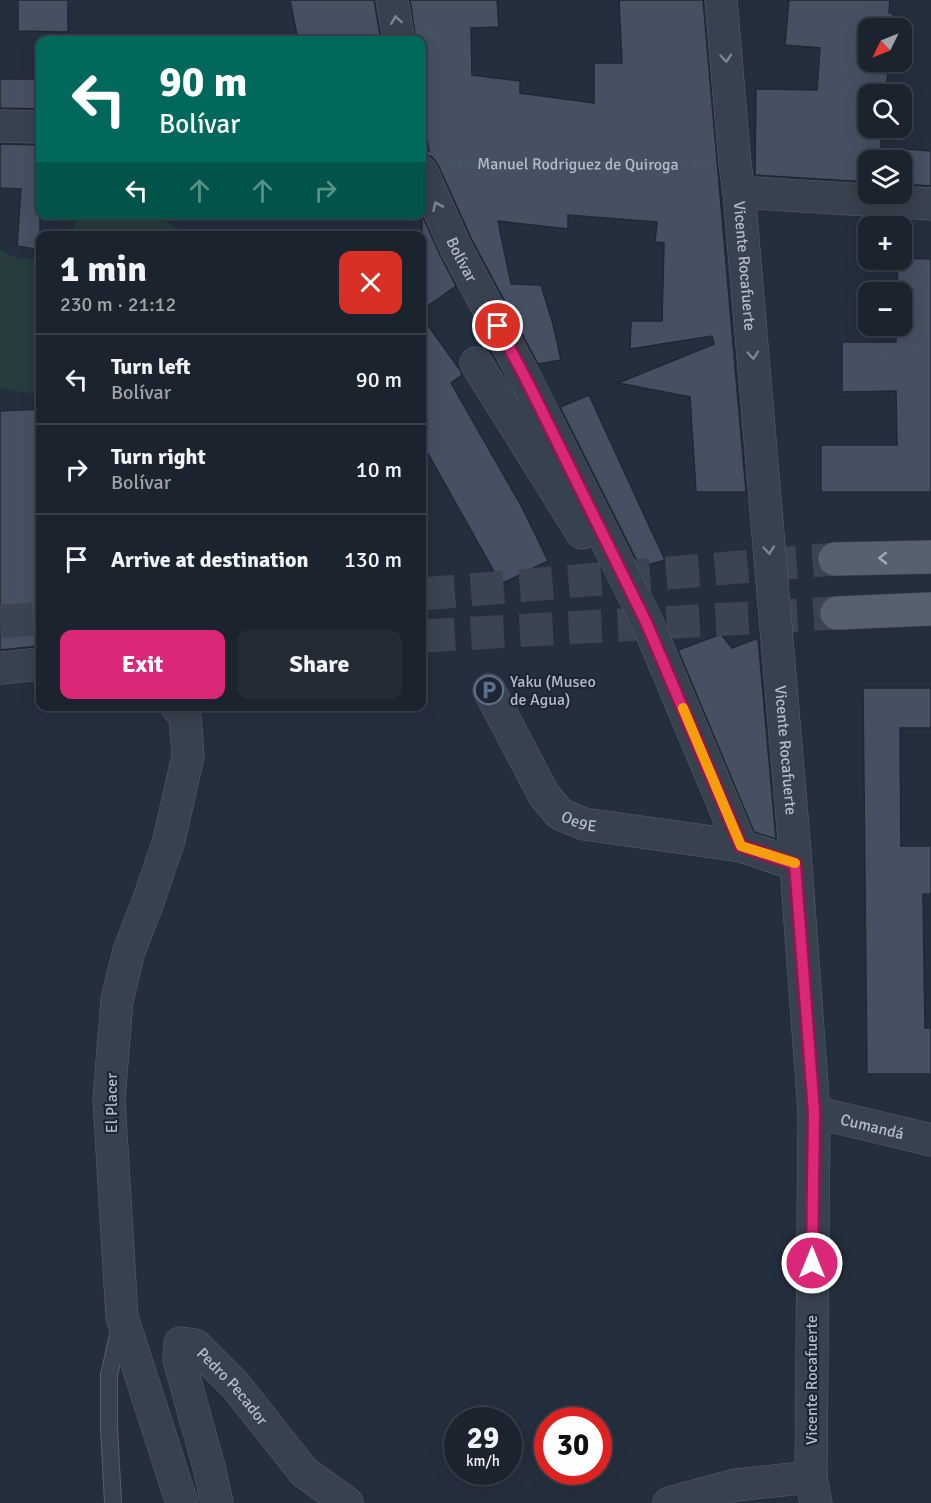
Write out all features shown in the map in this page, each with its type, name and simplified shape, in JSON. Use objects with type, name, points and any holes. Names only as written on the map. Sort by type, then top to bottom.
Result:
[{"type":"main road","points":[[835,559],[931,557]]},
{"type":"main road","points":[[837,613],[931,609]]},
{"type":"street","points":[[392,0],[398,36]]},
{"type":"street","name":"Vicente Rocafuerte","points":[[721,0],[814,1112],[813,1490]]},
{"type":"street","points":[[0,126],[36,127]]},
{"type":"street","name":"Bolívar","points":[[432,167],[456,248],[529,385],[646,622],[741,846]]},
{"type":"street","points":[[737,178],[931,204]]},
{"type":"street","points":[[476,363],[633,614],[639,620],[646,622]]},
{"type":"street","points":[[0,668],[36,664]]},
{"type":"street","name":"Oe9E","points":[[489,690],[544,795],[560,814],[584,824],[741,846]]},
{"type":"street","name":"El Placer","points":[[180,711],[185,716],[188,756],[168,840],[129,951],[117,1000],[109,1099],[122,1317],[182,1503]]},
{"type":"street","points":[[741,846],[795,864]]},
{"type":"street","name":"Cumandá","points":[[814,1112],[931,1140]]},
{"type":"street","name":"Pedro Pecador","points":[[217,1503],[179,1359],[180,1343],[195,1345],[236,1386],[304,1472],[346,1503]]},
{"type":"street","points":[[669,1503],[736,1485],[813,1490]]},
{"type":"lane","points":[[113,1503],[109,1375],[122,1317]]},
{"type":"path","name":"Manuel Rodriguez de Quiroga","points":[[432,167],[737,178]]},
{"type":"green space","points":[[77,219],[162,219],[180,231],[73,231]]},
{"type":"green space","points":[[0,250],[16,258],[36,260],[36,394],[0,388]]},
{"type":"building","points":[[18,0],[68,0],[68,32],[18,31]]},
{"type":"building","points":[[290,0],[374,0],[380,36],[297,36]]},
{"type":"building","points":[[410,0],[497,0],[499,27],[471,28],[472,75],[520,81],[520,93],[594,103],[594,63],[622,63],[619,0],[703,0],[746,492],[696,492],[690,397],[618,383],[714,344],[712,336],[630,349],[631,321],[662,321],[664,243],[655,242],[657,222],[568,215],[568,229],[498,221],[511,284],[541,285],[553,324],[561,360],[538,364],[472,240],[438,165],[432,157],[426,155],[426,151],[429,151],[426,131],[426,36],[415,36]]},
{"type":"building","points":[[789,0],[890,0],[889,13],[893,13],[893,18],[858,18],[858,72],[888,72],[887,84],[858,84],[858,138],[881,138],[881,147],[931,151],[931,186],[912,185],[912,150],[858,150],[858,181],[755,175],[756,89],[817,90],[820,48],[785,45]]},
{"type":"building","points":[[0,79],[36,79],[36,109],[0,108]]},
{"type":"building","points":[[0,144],[36,145],[36,219],[40,219],[40,231],[36,231],[36,249],[17,246],[21,189],[0,188]]},
{"type":"building","points":[[424,219],[456,286],[426,307],[426,231],[422,231]]},
{"type":"building","points":[[912,258],[931,259],[931,492],[821,492],[821,445],[897,445],[896,391],[842,392],[842,342],[896,342],[896,336],[912,336],[912,282],[897,282],[898,270],[912,270]]},
{"type":"building","points":[[426,323],[460,370],[462,375],[451,383],[523,509],[548,561],[501,584],[426,450]]},
{"type":"building","points":[[589,395],[665,560],[640,567],[560,407]]},
{"type":"building","points":[[36,409],[36,646],[0,650],[0,411]]},
{"type":"building","points":[[721,634],[732,648],[758,638],[776,839],[754,832],[678,650]]},
{"type":"building","points":[[863,688],[931,688],[931,728],[900,728],[901,846],[931,846],[931,894],[923,894],[925,1028],[931,1028],[931,1074],[867,1074]]},
{"type":"tunnel","points":[[426,594],[835,559]]},
{"type":"tunnel","points":[[426,636],[837,613]]},
{"type":"tunnel","points":[[0,621],[36,619]]},
{"type":"slow traffic","points":[[683,708],[741,846],[795,863]]},
{"type":"place","name":"Yaku (Museo de Agua)","points":[[489,690]]},
{"type":"route","points":[[498,326],[646,622],[741,846],[795,864],[814,1112],[812,1263]]}]
